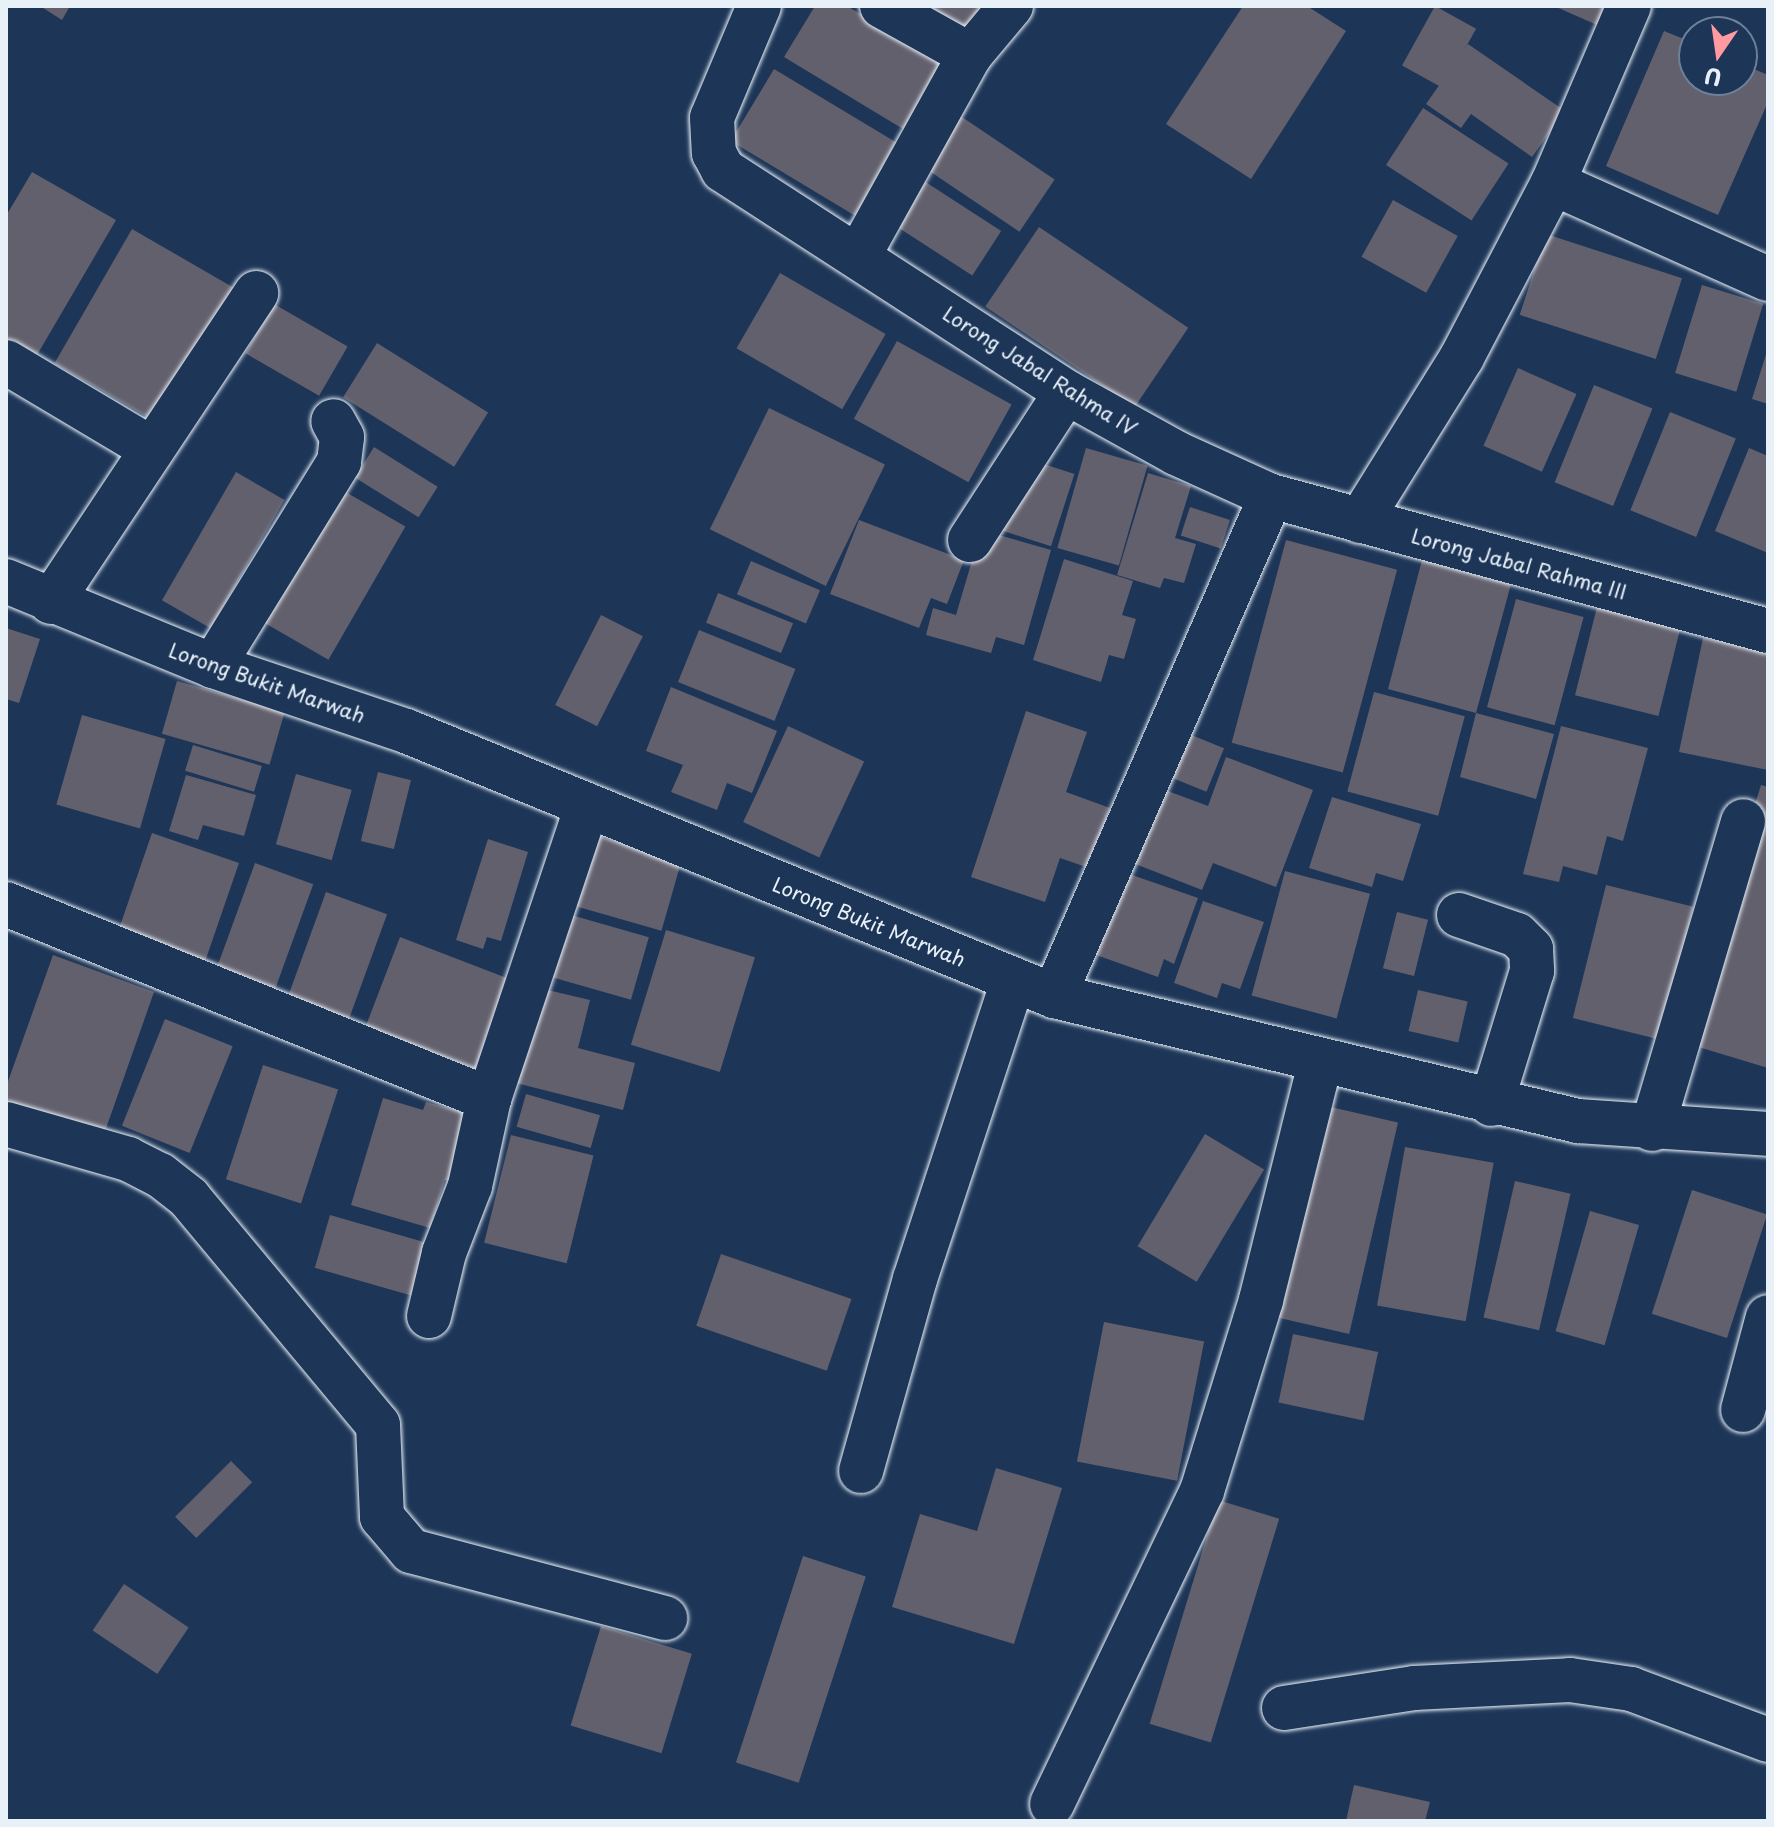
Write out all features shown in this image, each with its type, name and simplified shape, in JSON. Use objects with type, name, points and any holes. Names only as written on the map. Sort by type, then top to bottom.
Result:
[{"type":"street","name":"Lorong Jabal Rahma IV","points":[[759,6],[722,85],[712,118],[714,153],[723,170],[859,255],[1066,392],[1176,453],[1271,496]]},
{"type":"street","points":[[882,6],[970,55]]},
{"type":"street","points":[[859,255],[970,55],[1011,6]]},
{"type":"street","points":[[1360,521],[1462,357],[1553,183],[1629,6]]},
{"type":"street","points":[[1553,183],[1768,279]]},
{"type":"street","points":[[51,602],[256,293]]},
{"type":"street","points":[[6,362],[152,449]]},
{"type":"street","points":[[970,540],[1066,392]]},
{"type":"street","points":[[213,666],[339,462],[342,437],[333,421]]},
{"type":"street","points":[[1054,996],[1271,496]]},
{"type":"street","name":"Lorong Jabal Rahma III","points":[[1271,496],[1768,631]]},
{"type":"street","name":"Lorong Bukit Marwah","points":[[6,581],[213,666],[406,731],[1054,996],[1491,1104],[1652,1129],[1768,1134]]},
{"type":"street","points":[[429,1316],[444,1253],[470,1186],[489,1099],[587,806]]},
{"type":"street","points":[[1652,1129],[1743,821]]},
{"type":"street","points":[[6,904],[489,1099]]},
{"type":"street","points":[[1459,915],[1517,935],[1531,949],[1532,971],[1491,1104]]},
{"type":"street","points":[[861,1471],[915,1279],[1013,981]]},
{"type":"street","points":[[1052,1804],[1202,1491],[1261,1300],[1321,1060]]},
{"type":"street","points":[[6,1124],[113,1153],[160,1175],[189,1198],[378,1425],[382,1517],[411,1551],[665,1618]]},
{"type":"street","points":[[1743,1410],[1768,1317]]},
{"type":"street","points":[[1284,1708],[1414,1688],[1570,1680],[1631,1689],[1768,1740]]},
{"type":"building","points":[[40,6],[70,6],[62,20]]},
{"type":"building","points":[[815,6],[847,6],[949,67],[908,132],[784,57]]},
{"type":"building","points":[[902,6],[991,6],[967,45]]},
{"type":"building","points":[[1243,6],[1307,6],[1346,31],[1251,179],[1166,124]]},
{"type":"building","points":[[1435,6],[1476,29],[1443,88],[1402,65]]},
{"type":"building","points":[[1554,6],[1605,6],[1597,25]]},
{"type":"building","points":[[1664,31],[1678,37],[1678,96],[1758,96],[1758,71],[1768,75],[1768,102],[1718,215],[1606,166]]},
{"type":"building","points":[[1468,44],[1565,111],[1532,157],[1471,114],[1461,128],[1426,104]]},
{"type":"building","points":[[774,69],[903,147],[860,219],[731,141]]},
{"type":"building","points":[[1423,108],[1509,164],[1472,221],[1386,165]]},
{"type":"building","points":[[956,113],[1055,180],[1019,232],[921,165]]},
{"type":"building","points":[[32,172],[116,220],[37,355],[10,340],[6,347],[6,216]]},
{"type":"building","points":[[924,181],[1001,231],[972,276],[895,225]]},
{"type":"building","points":[[1393,200],[1458,236],[1426,293],[1361,257]]},
{"type":"building","points":[[1039,227],[1188,328],[1135,407],[985,307]]},
{"type":"building","points":[[132,229],[234,288],[157,422],[55,363]]},
{"type":"building","points":[[1546,234],[1682,278],[1656,359],[1520,315]]},
{"type":"building","points":[[780,273],[886,334],[842,409],[736,348]]},
{"type":"building","points":[[1702,285],[1763,304],[1736,392],[1675,373]]},
{"type":"building","points":[[274,304],[348,346],[319,396],[246,353]]},
{"type":"building","points":[[897,341],[1012,405],[968,482],[854,419]]},
{"type":"building","points":[[377,343],[488,412],[454,467],[343,397]]},
{"type":"building","points":[[1768,348],[1768,404],[1752,399]]},
{"type":"building","points":[[1518,368],[1576,394],[1542,472],[1483,446]]},
{"type":"building","points":[[1594,385],[1652,409],[1613,506],[1555,482]]},
{"type":"building","points":[[769,408],[885,465],[826,586],[710,529]]},
{"type":"building","points":[[1670,412],[1736,439],[1696,537],[1630,510]]},
{"type":"building","points":[[374,447],[438,487],[419,517],[355,478]]},
{"type":"building","points":[[1086,448],[1148,466],[1119,566],[1057,548]]},
{"type":"building","points":[[1749,448],[1768,456],[1768,553],[1715,531]]},
{"type":"building","points":[[1025,458],[1074,474],[1051,546],[1002,530]]},
{"type":"building","points":[[236,472],[284,500],[210,628],[162,600]]},
{"type":"building","points":[[1148,473],[1191,486],[1175,538],[1196,544],[1184,583],[1164,578],[1160,588],[1117,575]]},
{"type":"building","points":[[337,487],[405,526],[328,660],[260,620]]},
{"type":"building","points":[[1190,507],[1230,520],[1221,549],[1181,536]]},
{"type":"building","points":[[859,520],[964,560],[947,604],[931,598],[919,628],[830,594]]},
{"type":"building","points":[[981,530],[1051,550],[1024,645],[996,637],[991,653],[926,635],[933,608],[956,615]]},
{"type":"building","points":[[1286,540],[1397,570],[1343,773],[1232,743]]},
{"type":"building","points":[[1064,559],[1133,581],[1122,615],[1136,619],[1124,659],[1109,655],[1101,682],[1033,660]]},
{"type":"building","points":[[1422,560],[1511,584],[1476,713],[1388,689]]},
{"type":"building","points":[[751,561],[820,590],[806,623],[737,594]]},
{"type":"building","points":[[718,593],[793,623],[781,653],[706,623]]},
{"type":"building","points":[[1516,599],[1584,617],[1555,725],[1487,707]]},
{"type":"building","points":[[1598,603],[1681,624],[1658,716],[1575,695]]},
{"type":"building","points":[[601,615],[643,636],[597,726],[555,705]]},
{"type":"building","points":[[6,628],[40,639],[19,703],[6,699]]},
{"type":"building","points":[[699,630],[795,669],[774,721],[678,682]]},
{"type":"building","points":[[1703,638],[1768,651],[1768,770],[1679,752]]},
{"type":"building","points":[[177,681],[285,712],[270,765],[162,734]]},
{"type":"building","points":[[671,687],[777,731],[752,793],[727,783],[717,810],[671,792],[683,765],[646,751]]},
{"type":"building","points":[[1374,692],[1465,716],[1438,816],[1347,791]]},
{"type":"building","points":[[1026,711],[1087,732],[1066,792],[1110,808],[1089,868],[1060,858],[1045,902],[971,877]]},
{"type":"building","points":[[1476,713],[1554,734],[1536,799],[1460,777]]},
{"type":"building","points":[[82,715],[166,739],[140,828],[56,804]]},
{"type":"building","points":[[788,726],[864,761],[819,858],[743,822]]},
{"type":"building","points":[[1561,726],[1648,748],[1623,841],[1607,836],[1597,875],[1563,866],[1559,882],[1523,874]]},
{"type":"building","points":[[1174,728],[1224,748],[1206,792],[1156,772]]},
{"type":"building","points":[[193,745],[262,766],[254,792],[185,771]]},
{"type":"building","points":[[1226,757],[1313,790],[1276,887],[1213,863],[1202,890],[1120,858],[1149,784],[1208,806]]},
{"type":"building","points":[[378,772],[411,780],[394,849],[361,841]]},
{"type":"building","points":[[296,774],[352,790],[332,860],[276,844]]},
{"type":"building","points":[[186,775],[256,795],[244,836],[203,825],[198,840],[169,831]]},
{"type":"building","points":[[1761,785],[1768,787],[1768,1068],[1682,1042]]},
{"type":"building","points":[[1332,797],[1421,824],[1403,881],[1376,873],[1372,887],[1309,868]]},
{"type":"building","points":[[152,833],[239,863],[205,962],[118,932]]},
{"type":"building","points":[[596,836],[682,861],[661,931],[576,906]]},
{"type":"building","points":[[488,839],[528,852],[501,941],[487,937],[483,949],[456,940]]},
{"type":"building","points":[[255,863],[313,884],[274,992],[216,971]]},
{"type":"building","points":[[1115,869],[1198,898],[1174,964],[1164,959],[1158,977],[1085,951]]},
{"type":"building","points":[[1285,871],[1370,894],[1337,1018],[1252,996]]},
{"type":"building","points":[[1606,885],[1693,907],[1660,1040],[1573,1018]]},
{"type":"building","points":[[326,892],[387,914],[347,1025],[286,1003]]},
{"type":"building","points":[[1203,901],[1264,922],[1240,989],[1222,983],[1217,998],[1174,983]]},
{"type":"building","points":[[1397,912],[1428,920],[1414,976],[1383,968]]},
{"type":"building","points":[[571,915],[649,937],[631,1000],[553,977]]},
{"type":"building","points":[[666,930],[755,957],[720,1072],[631,1045]]},
{"type":"building","points":[[400,937],[514,981],[479,1070],[366,1027]]},
{"type":"building","points":[[53,955],[154,992],[103,1137],[6,1103],[6,1087]]},
{"type":"building","points":[[539,988],[590,1000],[578,1048],[635,1063],[623,1110],[516,1083]]},
{"type":"building","points":[[1418,990],[1468,1001],[1458,1042],[1409,1031]]},
{"type":"building","points":[[165,1019],[233,1046],[190,1153],[122,1126]]},
{"type":"building","points":[[263,1065],[338,1089],[301,1204],[226,1179]]},
{"type":"building","points":[[526,1094],[600,1115],[591,1148],[517,1127]]},
{"type":"building","points":[[383,1098],[423,1110],[426,1102],[477,1116],[457,1184],[445,1180],[430,1228],[351,1205]]},
{"type":"building","points":[[1322,1105],[1398,1123],[1349,1334],[1273,1316]]},
{"type":"building","points":[[1205,1134],[1264,1170],[1197,1282],[1138,1246]]},
{"type":"building","points":[[511,1135],[593,1156],[567,1263],[484,1243]]},
{"type":"building","points":[[1405,1147],[1494,1163],[1466,1321],[1377,1306]]},
{"type":"building","points":[[1515,1181],[1571,1194],[1539,1330],[1484,1317]]},
{"type":"building","points":[[1692,1190],[1767,1214],[1727,1338],[1652,1314]]},
{"type":"building","points":[[1590,1211],[1639,1225],[1605,1345],[1556,1331]]},
{"type":"building","points":[[330,1215],[429,1243],[414,1296],[315,1268]]},
{"type":"building","points":[[721,1254],[851,1299],[827,1371],[696,1326]]},
{"type":"building","points":[[1104,1322],[1204,1341],[1177,1481],[1077,1461]]},
{"type":"building","points":[[1293,1334],[1378,1352],[1364,1421],[1278,1402]]},
{"type":"building","points":[[231,1461],[252,1482],[196,1538],[175,1517]]},
{"type":"building","points":[[996,1468],[1062,1488],[1014,1644],[892,1607],[920,1514],[977,1531]]},
{"type":"building","points":[[1218,1500],[1279,1519],[1211,1742],[1150,1724]]},
{"type":"building","points":[[803,1556],[866,1576],[799,1783],[736,1762]]},
{"type":"building","points":[[124,1584],[189,1628],[157,1674],[93,1630]]},
{"type":"building","points":[[601,1626],[692,1654],[661,1753],[571,1725]]},
{"type":"building","points":[[1354,1785],[1430,1802],[1425,1821],[1346,1821]]}]
